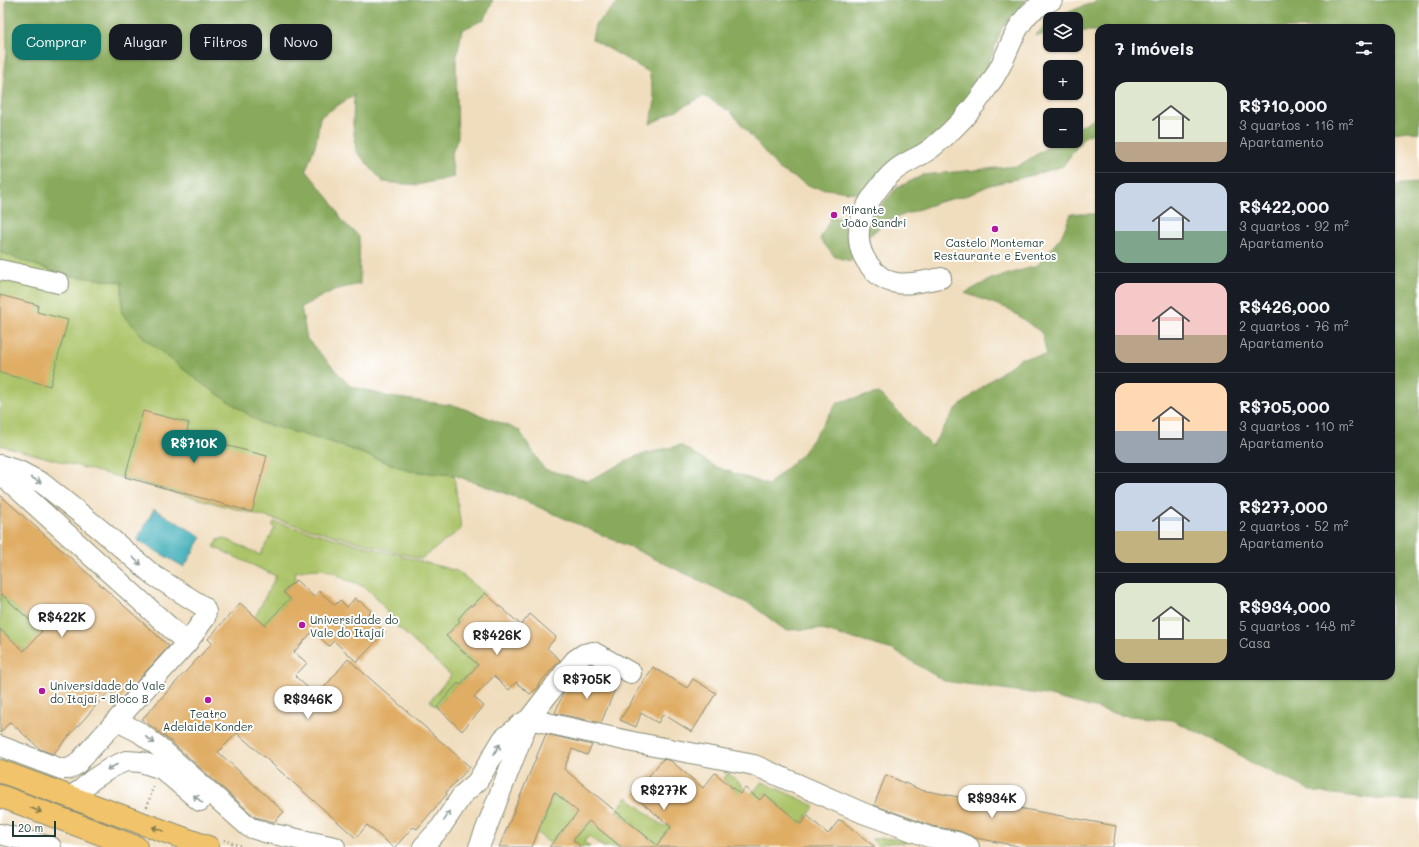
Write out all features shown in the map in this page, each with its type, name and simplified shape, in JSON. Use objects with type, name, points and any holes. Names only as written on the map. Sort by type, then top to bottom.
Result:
[{"type":"main road","points":[[2,774],[208,847]]},
{"type":"main road","points":[[0,796],[136,847]]},
{"type":"street","points":[[941,278],[911,284],[891,283],[876,274],[866,260],[858,241],[859,225],[868,204],[885,179],[894,171],[932,148],[960,123],[978,102],[990,83],[1017,30],[1025,19],[1033,11],[1052,0]]},
{"type":"street","points":[[0,270],[59,283]]},
{"type":"street","points":[[0,465],[20,472],[42,483],[101,530],[153,575],[204,608],[206,612],[205,618],[187,643],[76,765],[68,769],[60,769],[0,746]]},
{"type":"street","points":[[0,473],[187,643]]},
{"type":"street","points":[[479,847],[529,719],[575,660],[584,654],[593,652],[631,673]]},
{"type":"street","points":[[423,847],[441,827],[463,794],[477,782],[503,739],[529,719],[633,742],[754,765],[863,813],[921,842],[957,842],[969,847]]},
{"type":"street","points":[[117,721],[138,732],[159,746],[249,827],[264,832],[335,847]]},
{"type":"street","points":[[70,797],[112,767],[126,761],[141,762],[162,769],[224,822],[239,832],[278,847]]},
{"type":"street","points":[[0,834],[52,847]]},
{"type":"path","points":[[153,809],[146,807],[157,776],[162,769]]},
{"type":"green space","points":[[6,0],[493,0],[485,19],[462,30],[456,61],[458,137],[451,156],[454,177],[417,185],[383,182],[356,151],[353,125],[354,95],[320,117],[316,143],[306,170],[331,201],[343,222],[359,236],[360,284],[334,290],[301,307],[307,339],[350,386],[390,397],[457,406],[519,430],[544,469],[587,481],[637,456],[680,445],[716,467],[768,485],[802,454],[838,402],[879,393],[932,446],[955,410],[987,383],[1021,358],[1047,355],[1042,333],[1009,309],[965,293],[991,279],[1037,266],[1061,237],[1071,214],[1095,214],[1095,680],[1395,680],[1395,185],[1419,183],[1419,801],[1377,799],[1315,792],[1250,762],[1224,745],[1172,720],[1121,715],[1046,695],[944,681],[893,650],[819,629],[785,630],[753,606],[632,548],[518,498],[454,475],[410,471],[334,443],[261,423],[201,383],[145,339],[122,313],[122,282],[63,275],[0,252],[1,107],[7,51]]},
{"type":"green space","points":[[620,0],[1027,0],[1002,28],[980,86],[948,128],[897,162],[862,194],[812,187],[779,169],[731,112],[704,96],[650,124],[655,102],[649,72],[592,39],[595,25]]},
{"type":"green space","points":[[1099,0],[1419,0],[1419,134],[1409,131],[1395,133],[1395,24],[1095,24],[1095,31],[1083,31],[1083,12],[1069,12]]},
{"type":"green space","points":[[1043,27],[1043,35],[1035,36]]},
{"type":"green space","points":[[1095,117],[1095,132],[1083,138],[1083,125]]},
{"type":"green space","points":[[1047,148],[1076,148],[1063,166],[990,185],[968,195],[939,202],[887,221],[868,237],[851,261],[835,257],[820,239],[831,217],[849,219],[879,208],[897,188],[923,175],[1018,166]]},
{"type":"green space","points":[[0,252],[63,275],[122,282],[122,313],[261,423],[334,443],[410,471],[454,475],[461,529],[421,559],[0,445]]},
{"type":"green space","points":[[274,522],[457,571],[485,593],[472,606],[470,605],[458,619],[460,621],[446,636],[478,665],[460,685],[458,683],[437,707],[430,701],[451,675],[392,622],[383,606],[370,591],[358,584],[342,578],[335,573],[320,569],[295,572],[296,580],[283,592],[290,598],[274,616],[286,627],[294,651],[255,617],[276,576],[214,547],[218,540],[224,538],[260,555],[275,528],[272,526]]},
{"type":"green space","points":[[0,593],[59,646],[29,646],[24,651],[0,629]]},
{"type":"green space","points":[[728,773],[745,788],[740,794],[723,779]]},
{"type":"green space","points":[[762,782],[815,806],[801,824],[765,794],[755,806],[747,799]]},
{"type":"green space","points":[[556,789],[562,799],[585,817],[569,823],[551,844],[537,833]]},
{"type":"green space","points":[[627,797],[664,827],[667,824],[671,827],[656,847],[650,839],[616,811]]},
{"type":"green space","points":[[589,821],[621,847],[603,847],[589,836],[584,842],[590,847],[581,847],[573,840]]},
{"type":"green space","points":[[898,829],[913,839],[911,842],[882,843],[882,847],[880,847],[871,839],[898,838]]},
{"type":"water","points":[[154,509],[202,537],[184,567],[137,540]]},
{"type":"building","points":[[0,295],[38,305],[37,312],[68,320],[50,386],[0,373]]},
{"type":"building","points":[[143,411],[189,423],[186,435],[267,456],[252,512],[125,477]]},
{"type":"building","points":[[0,495],[169,646],[120,700],[109,691],[53,754],[40,749],[10,722],[0,733],[0,629],[24,651],[42,631],[0,593]]},
{"type":"building","points":[[296,580],[314,597],[319,591],[335,605],[340,600],[347,607],[355,598],[371,611],[367,615],[385,632],[357,662],[334,641],[329,646],[313,631],[294,652],[307,663],[295,676],[317,696],[348,659],[470,767],[446,792],[447,794],[417,829],[413,827],[395,847],[393,847],[367,825],[356,838],[237,733],[218,752],[284,812],[274,822],[255,817],[167,738],[142,719],[212,643],[208,639],[240,603],[265,625],[290,598],[283,592]]},
{"type":"building","points":[[485,593],[521,625],[530,614],[556,637],[547,648],[560,660],[538,685],[539,687],[530,694],[516,682],[509,690],[494,676],[474,697],[484,706],[462,731],[437,707],[458,683],[460,685],[478,665],[446,636],[460,621],[458,619],[470,605],[472,606]]},
{"type":"building","points":[[653,667],[687,688],[693,679],[716,693],[692,732],[663,714],[658,723],[641,713],[636,727],[620,720]]},
{"type":"building","points":[[583,673],[616,687],[601,723],[555,713],[563,694],[568,688],[575,691]]},
{"type":"building","points":[[546,734],[592,745],[587,755],[572,749],[564,769],[657,845],[671,827],[633,795],[663,759],[671,761],[703,788],[715,773],[740,794],[745,788],[760,800],[765,794],[801,824],[808,816],[828,834],[839,820],[841,820],[875,847],[621,847],[589,821],[573,840],[581,847],[549,847],[578,812],[554,792],[532,847],[499,847]]},
{"type":"building","points":[[886,775],[921,790],[1116,826],[1113,847],[1023,847],[976,838],[959,831],[932,826],[874,805]]},
{"type":"place","name":"Mirante João Sandri","points":[[834,215]]},
{"type":"place","name":"Castelo Montemar Restaurante e Eventos","points":[[995,229]]},
{"type":"place","name":"Universidade do Vale do Itajaí","points":[[302,625]]},
{"type":"place","name":"Universidade do Vale do Itajaí - Bloco B","points":[[42,691]]},
{"type":"place","name":"Teatro Adelaide Konder","points":[[208,700]]}]
